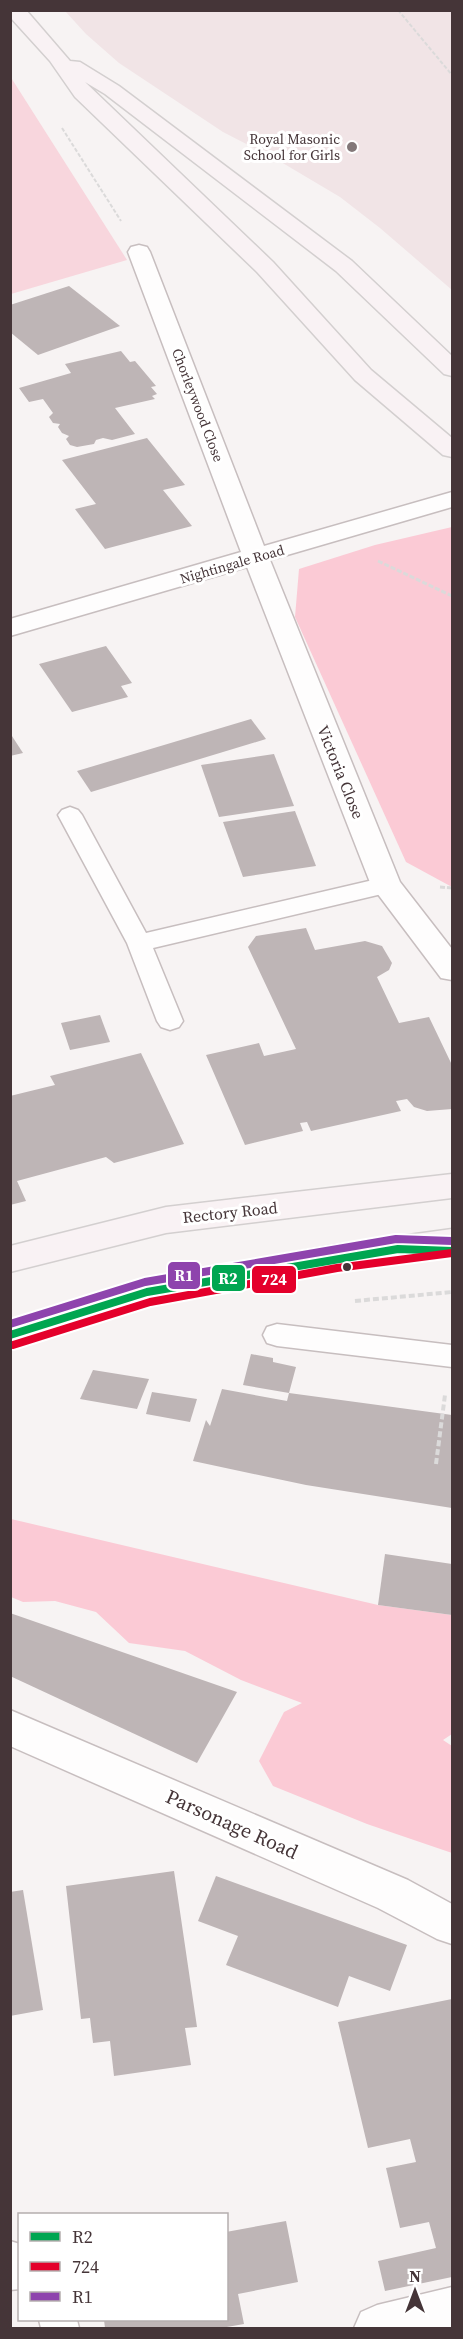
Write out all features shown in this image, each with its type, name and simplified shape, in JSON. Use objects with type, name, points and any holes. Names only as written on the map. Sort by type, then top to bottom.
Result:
[{"type":"main road","points":[[15,10],[58,57],[82,93],[265,267],[363,375],[453,450]]},
{"type":"main road","points":[[58,57],[112,90],[344,266],[453,369]]},
{"type":"main road","name":"Rectory Road","points":[[10,1259],[166,1220],[453,1186]]},
{"type":"main road","points":[[10,1335],[147,1292],[398,1249],[453,1242]]},
{"type":"street","name":"Chorleywood Close","points":[[139,252],[256,558]]},
{"type":"street","name":"Nightingale Road","points":[[10,628],[453,499]]},
{"type":"street","name":"Victoria Close","points":[[256,558],[386,885],[453,970]]},
{"type":"street","points":[[398,1249],[453,1251]]},
{"type":"street","name":"Parsonage Road","points":[[10,1727],[393,1894],[453,1925]]},
{"type":"street","points":[[377,2328],[453,2310]]},
{"type":"lane","points":[[70,815],[139,943],[170,1021]]},
{"type":"lane","points":[[139,943],[386,885]]},
{"type":"lane","points":[[277,1335],[453,1356]]},
{"type":"lane","points":[[10,2259],[13,2272],[18,2271]]},
{"type":"path","points":[[398,10],[453,75]]},
{"type":"path","points":[[58,121],[139,252]]},
{"type":"path","points":[[326,536],[453,596]]},
{"type":"path","points":[[436,1464],[442,1414]]},
{"type":"shaded area","name":"Royal Masonic School for Girls","points":[[65,11],[452,11],[452,290],[340,197],[281,162],[223,132],[119,63],[86,34]]},
{"type":"shaded area","points":[[10,76],[127,260],[10,294]]},
{"type":"shaded area","points":[[452,527],[452,887],[406,862],[295,617],[299,569],[375,545]]},
{"type":"shaded area","points":[[11,1519],[378,1605],[452,1615],[452,1734],[443,1740],[452,1746],[452,1853],[367,1824],[273,1786],[259,1761],[284,1712],[302,1703],[241,1680],[185,1651],[129,1643],[96,1612],[55,1601],[23,1602],[11,1597]]},
{"type":"building","points":[[69,286],[120,326],[38,355],[10,332],[10,305]]},
{"type":"building","points":[[121,351],[130,362],[135,361],[156,386],[151,387],[157,394],[152,396],[155,399],[115,408],[135,434],[112,440],[103,438],[96,440],[94,444],[77,447],[70,445],[66,439],[69,436],[62,433],[58,427],[60,424],[53,423],[49,417],[53,413],[43,399],[29,402],[19,388],[71,373],[65,364]]},
{"type":"building","points":[[147,438],[185,485],[163,490],[192,526],[105,549],[75,509],[96,504],[62,460]]},
{"type":"building","points":[[106,646],[132,683],[121,686],[128,697],[72,712],[39,664]]},
{"type":"building","points":[[251,719],[266,739],[91,792],[77,771]]},
{"type":"building","points":[[10,733],[23,753],[10,756]]},
{"type":"building","points":[[274,754],[294,806],[219,817],[201,765]]},
{"type":"building","points":[[295,811],[316,866],[243,877],[223,822]]},
{"type":"building","points":[[306,928],[315,950],[365,941],[382,946],[392,963],[389,970],[377,977],[399,1023],[429,1017],[452,1065],[452,1109],[427,1111],[414,1107],[407,1099],[396,1101],[401,1111],[311,1131],[307,1122],[300,1123],[303,1131],[245,1145],[206,1055],[259,1043],[264,1056],[296,1049],[248,947],[256,936]]},
{"type":"building","points":[[100,1015],[110,1042],[70,1050],[61,1023]]},
{"type":"building","points":[[141,1053],[184,1144],[114,1163],[106,1157],[17,1181],[26,1201],[10,1205],[10,1096],[55,1085],[50,1076]]},
{"type":"building","points":[[251,1354],[273,1358],[273,1362],[296,1367],[289,1393],[243,1385]]},
{"type":"building","points":[[93,1370],[149,1379],[137,1409],[80,1399]]},
{"type":"building","points":[[222,1389],[287,1401],[289,1393],[452,1415],[452,1508],[306,1485],[193,1461],[206,1420],[210,1426]]},
{"type":"building","points":[[152,1392],[197,1399],[190,1422],[146,1414]]},
{"type":"building","points":[[385,1554],[452,1564],[452,1615],[378,1605]]},
{"type":"building","points":[[10,1613],[237,1692],[197,1763],[10,1676]]},
{"type":"building","points":[[174,1871],[197,2027],[185,2028],[191,2065],[114,2076],[110,2041],[93,2043],[90,2018],[81,2019],[66,1886]]},
{"type":"building","points":[[216,1876],[407,1945],[390,1991],[349,1976],[338,2007],[226,1965],[238,1936],[198,1921]]},
{"type":"building","points":[[23,1890],[43,2010],[10,2016],[10,1892]]},
{"type":"building","points":[[452,1999],[452,2277],[385,2291],[378,2261],[436,2248],[429,2222],[400,2228],[386,2168],[416,2162],[410,2139],[368,2148],[338,2022]]},
{"type":"building","points":[[286,2221],[298,2282],[238,2294],[244,2324],[221,2328],[105,2328],[104,2321],[228,2321],[228,2232]]},
{"type":"transit line","name":"R1","points":[[10,1324],[145,1282],[396,1239],[452,1241]]},
{"type":"transit line","name":"R2","points":[[10,1335],[147,1292],[398,1249],[452,1251]]},
{"type":"transit line","name":"724","points":[[13,1345],[150,1302],[337,1268],[452,1253]]},
{"type":"place","name":"Royal Masonic School for Girls","points":[[352,147]]}]
